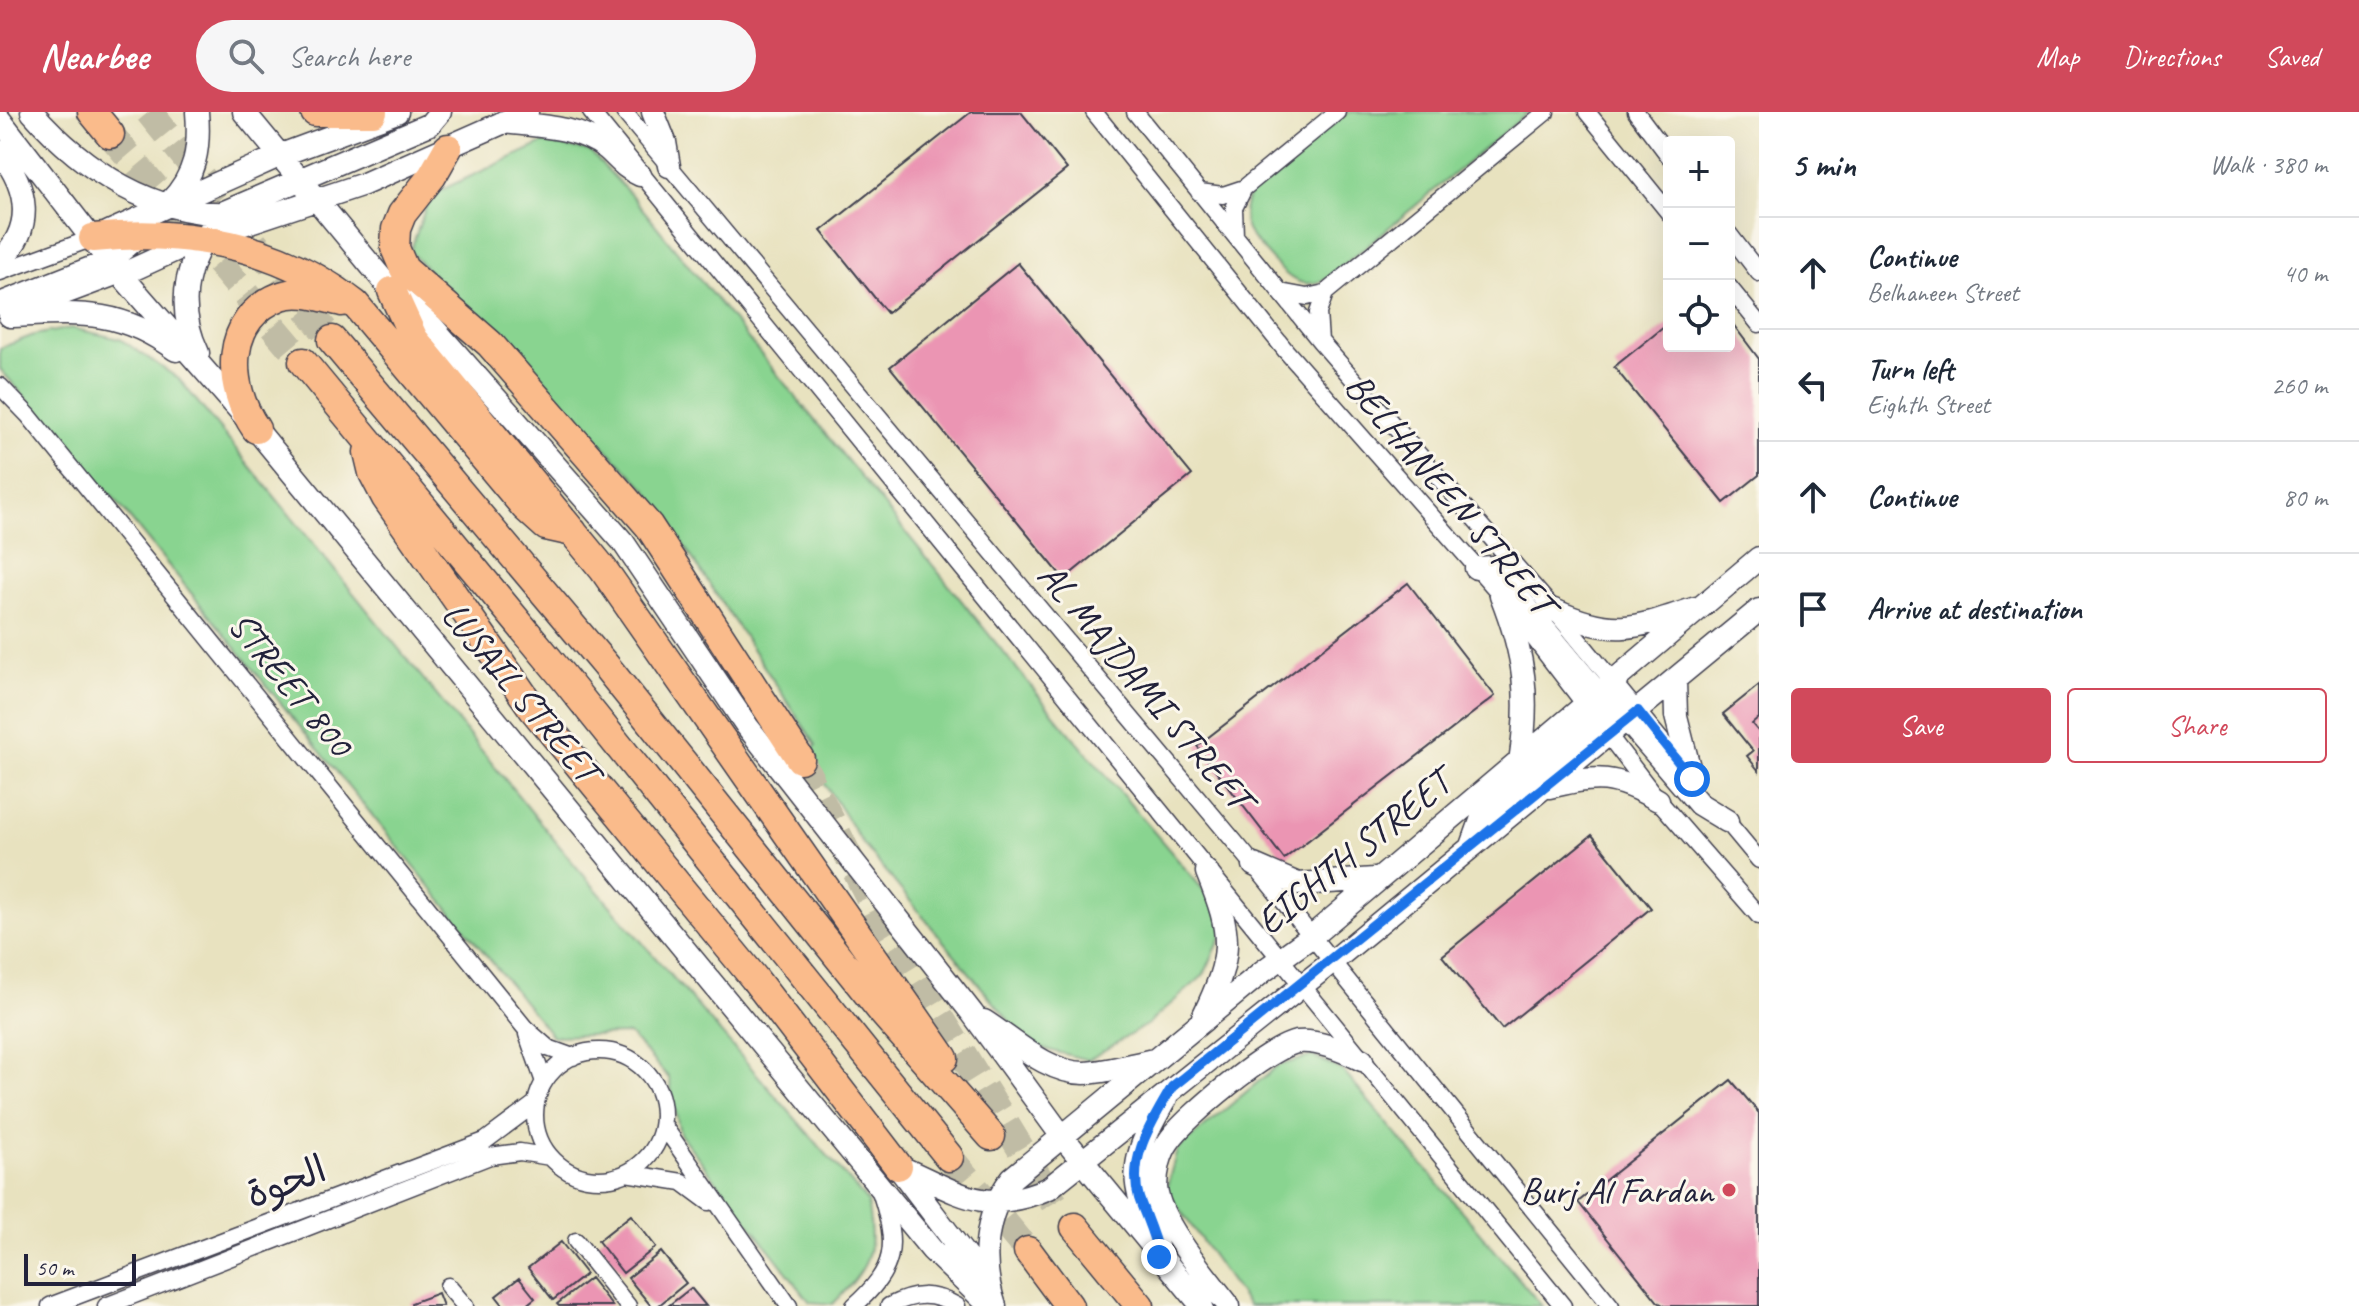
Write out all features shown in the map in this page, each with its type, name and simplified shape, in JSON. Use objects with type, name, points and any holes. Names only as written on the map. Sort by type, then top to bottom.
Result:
[{"type":"highway","points":[[315,112],[373,112]]},
{"type":"highway","points":[[448,148],[432,176],[402,214],[396,229],[395,248],[404,269],[490,344],[649,526],[800,759]]},
{"type":"highway","points":[[107,258],[144,232],[202,238],[232,244],[292,265],[325,281],[355,304],[525,507],[546,526],[575,533]]},
{"type":"highway","points":[[332,340],[605,665],[884,1014],[986,1130],[954,1072],[575,533],[414,339],[392,291]]},
{"type":"highway","points":[[256,429],[243,407],[234,378],[233,356],[250,320],[282,295],[307,294],[355,304]]},
{"type":"highway","name":"LUSAIL STREET","points":[[303,362],[560,673],[949,1157]]},
{"type":"highway","points":[[366,439],[373,473],[386,498],[533,709],[754,978],[886,1172]]},
{"type":"highway","points":[[1075,1227],[1140,1306]]},
{"type":"highway","points":[[1028,1251],[1069,1306]]},
{"type":"street","points":[[32,112],[101,174],[165,206],[222,213],[316,198]]},
{"type":"street","points":[[144,232],[192,174],[198,150],[197,112]]},
{"type":"street","points":[[244,112],[392,291],[431,325],[623,542],[747,726],[972,1013],[1061,1135],[1202,1306]]},
{"type":"street","points":[[3,313],[107,258],[165,206],[281,155],[397,112]]},
{"type":"street","points":[[207,372],[192,341],[183,307],[189,268],[202,238],[222,213],[430,124],[440,112]]},
{"type":"street","points":[[0,272],[107,258],[202,238],[364,184],[527,112]]},
{"type":"street","name":"AL MAJDAMI STREET","points":[[591,112],[1563,1306]]},
{"type":"street","name":"AL MAJDAMI STREET","points":[[624,112],[1254,865],[1611,1306]]},
{"type":"street","points":[[653,112],[665,142],[669,166]]},
{"type":"street","name":"BELHANEEN STREET","points":[[1094,112],[1286,351],[1476,568],[1612,708],[1692,779],[1759,860]]},
{"type":"street","name":"BELHANEEN STREET","points":[[1135,112],[1320,341],[1554,610],[1612,708],[1658,800],[1759,916]]},
{"type":"street","points":[[1199,192],[1223,195],[1244,188],[1337,112]]},
{"type":"street","points":[[1280,292],[1307,297],[1325,293],[1545,112]]},
{"type":"street","points":[[1587,112],[1665,208]]},
{"type":"street","points":[[1636,112],[1663,148]]},
{"type":"street","name":"LUSAIL STREET","points":[[0,120],[107,258],[256,429],[991,1299]]},
{"type":"street","points":[[502,122],[570,130],[606,149],[619,164],[640,175]]},
{"type":"street","points":[[0,152],[19,181],[25,210],[20,233],[0,260]]},
{"type":"street","points":[[1235,236],[1234,208],[1244,188]]},
{"type":"street","points":[[1735,242],[1759,273]]},
{"type":"street","points":[[1320,341],[1318,313],[1325,293]]},
{"type":"street","points":[[1735,294],[1759,324]]},
{"type":"street","points":[[3,313],[112,316],[153,334],[207,372]]},
{"type":"street","name":"STREET 800","points":[[0,386],[29,416],[525,1028],[548,1048],[573,1057]]},
{"type":"street","points":[[1472,847],[1483,815],[1612,708],[1748,588],[1757,560]]},
{"type":"street","name":"EIGHTH STREET","points":[[886,1172],[960,1196],[994,1202],[1014,1202],[1049,1188],[1544,788],[1705,606],[1757,560]]},
{"type":"street","points":[[1476,568],[1493,567],[1612,708],[1699,804],[1727,821]]},
{"type":"street","points":[[1501,595],[1518,640],[1525,674],[1525,726],[1520,762]]},
{"type":"street","points":[[1554,610],[1587,625],[1611,629],[1634,627],[1705,606]]},
{"type":"street","name":"EIGHTH STREET","points":[[994,1202],[1012,1178],[1061,1135],[1159,1059],[1280,957],[1312,936],[1377,878],[1520,762],[1612,708],[1675,680],[1759,610]]},
{"type":"street","points":[[1675,680],[1676,716],[1692,779]]},
{"type":"street","points":[[1544,788],[1599,778],[1625,781],[1658,800]]},
{"type":"street","points":[[1254,865],[1298,884],[1377,878]]},
{"type":"street","points":[[1199,1026],[1217,989],[1228,950],[1225,921],[1207,872]]},
{"type":"street","points":[[972,1013],[1044,1061],[1067,1071],[1087,1073],[1159,1059]]},
{"type":"street","name":"STREET 800","points":[[525,1028],[544,1082]]},
{"type":"street","points":[[1229,1306],[1181,1240],[1158,1200],[1159,1163],[1169,1140],[1242,1074],[1280,1046],[1315,1042],[1362,1060]]},
{"type":"street","points":[[607,1051],[639,1064],[659,1091],[663,1125],[656,1145],[644,1162],[626,1173],[607,1179],[586,1178],[566,1170],[550,1157],[540,1141],[535,1122],[536,1103],[544,1082],[573,1057],[607,1051]]},
{"type":"street","points":[[1159,1257],[1154,1233],[1140,1199],[1136,1170],[1146,1133],[1172,1087]]},
{"type":"street","name":"الحوة","points":[[50,1306],[485,1141],[536,1103]]},
{"type":"street","points":[[663,1125],[789,1306]]},
{"type":"street","name":"الحوة","points":[[106,1306],[490,1156],[520,1152],[550,1157]]},
{"type":"street","points":[[854,1306],[875,1288],[892,1254],[886,1172]]},
{"type":"street","points":[[626,1173],[682,1182],[724,1214]]},
{"type":"street","points":[[991,1299],[986,1257],[994,1202]]},
{"type":"street","points":[[242,1233],[249,1252]]},
{"type":"street","points":[[224,1240],[231,1259]]},
{"type":"street","points":[[576,1241],[628,1306]]},
{"type":"street","points":[[767,1272],[802,1306]]},
{"type":"street","points":[[448,1286],[465,1306]]},
{"type":"street","points":[[889,1306],[923,1294],[941,1297],[957,1306]]},
{"type":"green space","points":[[1348,112],[1529,112],[1329,277],[1310,284],[1302,283],[1280,269],[1249,233],[1244,220],[1246,202],[1249,193]]},
{"type":"green space","points":[[543,143],[590,151],[632,196],[1057,718],[1229,920],[1204,975],[1148,1024],[1088,1060],[1029,1045],[863,844],[808,758],[816,745],[647,490],[410,252],[430,195]]},
{"type":"green space","points":[[71,328],[120,339],[179,379],[574,864],[867,1201],[871,1234],[867,1258],[855,1279],[833,1304],[810,1302],[680,1134],[669,1078],[629,1034],[552,1036],[116,501],[0,369],[0,348],[34,335]]},
{"type":"green space","points":[[1313,1056],[1343,1071],[1542,1306],[1248,1306],[1166,1190],[1177,1150],[1277,1066]]},
{"type":"building","points":[[971,112],[1021,112],[1067,169],[887,313],[821,231]]},
{"type":"building","points":[[1018,263],[1192,475],[1064,579],[890,367]]},
{"type":"building","points":[[1735,327],[1759,359],[1759,475],[1724,503],[1614,367],[1663,328],[1663,352],[1735,352]]},
{"type":"building","points":[[1408,583],[1495,696],[1284,859],[1197,746]]},
{"type":"building","points":[[1759,685],[1759,718],[1752,724],[1759,732],[1759,771],[1747,756],[1753,751],[1723,714]]},
{"type":"building","points":[[1592,835],[1651,908],[1502,1029],[1442,956]]},
{"type":"building","points":[[1731,1080],[1759,1113],[1759,1306],[1665,1306],[1658,1302],[1578,1202]]},
{"type":"building","points":[[631,1215],[656,1247],[623,1273],[598,1241]]},
{"type":"building","points":[[561,1242],[586,1274],[553,1300],[528,1268]]},
{"type":"building","points":[[661,1252],[686,1283],[658,1306],[651,1306],[628,1278]]},
{"type":"building","points":[[519,1278],[535,1298],[525,1306],[504,1306],[496,1296]]},
{"type":"building","points":[[590,1278],[612,1306],[557,1304]]},
{"type":"building","points":[[691,1288],[706,1306],[668,1306]]},
{"type":"building","points":[[438,1293],[443,1306],[412,1306],[411,1303]]},
{"type":"tunnel","points":[[149,112],[332,340]]},
{"type":"tunnel","points":[[110,134],[303,362]]},
{"type":"tunnel","points":[[800,759],[880,919],[1054,1203]]},
{"type":"tunnel","points":[[949,1157],[1028,1251]]},
{"type":"place","name":"Burj Al Fardan","points":[[1729,1190]]},
{"type":"route","points":[[1159,1257],[1154,1233],[1140,1199],[1136,1170],[1146,1133],[1172,1087],[1333,961],[1638,711],[1692,779]]}]
